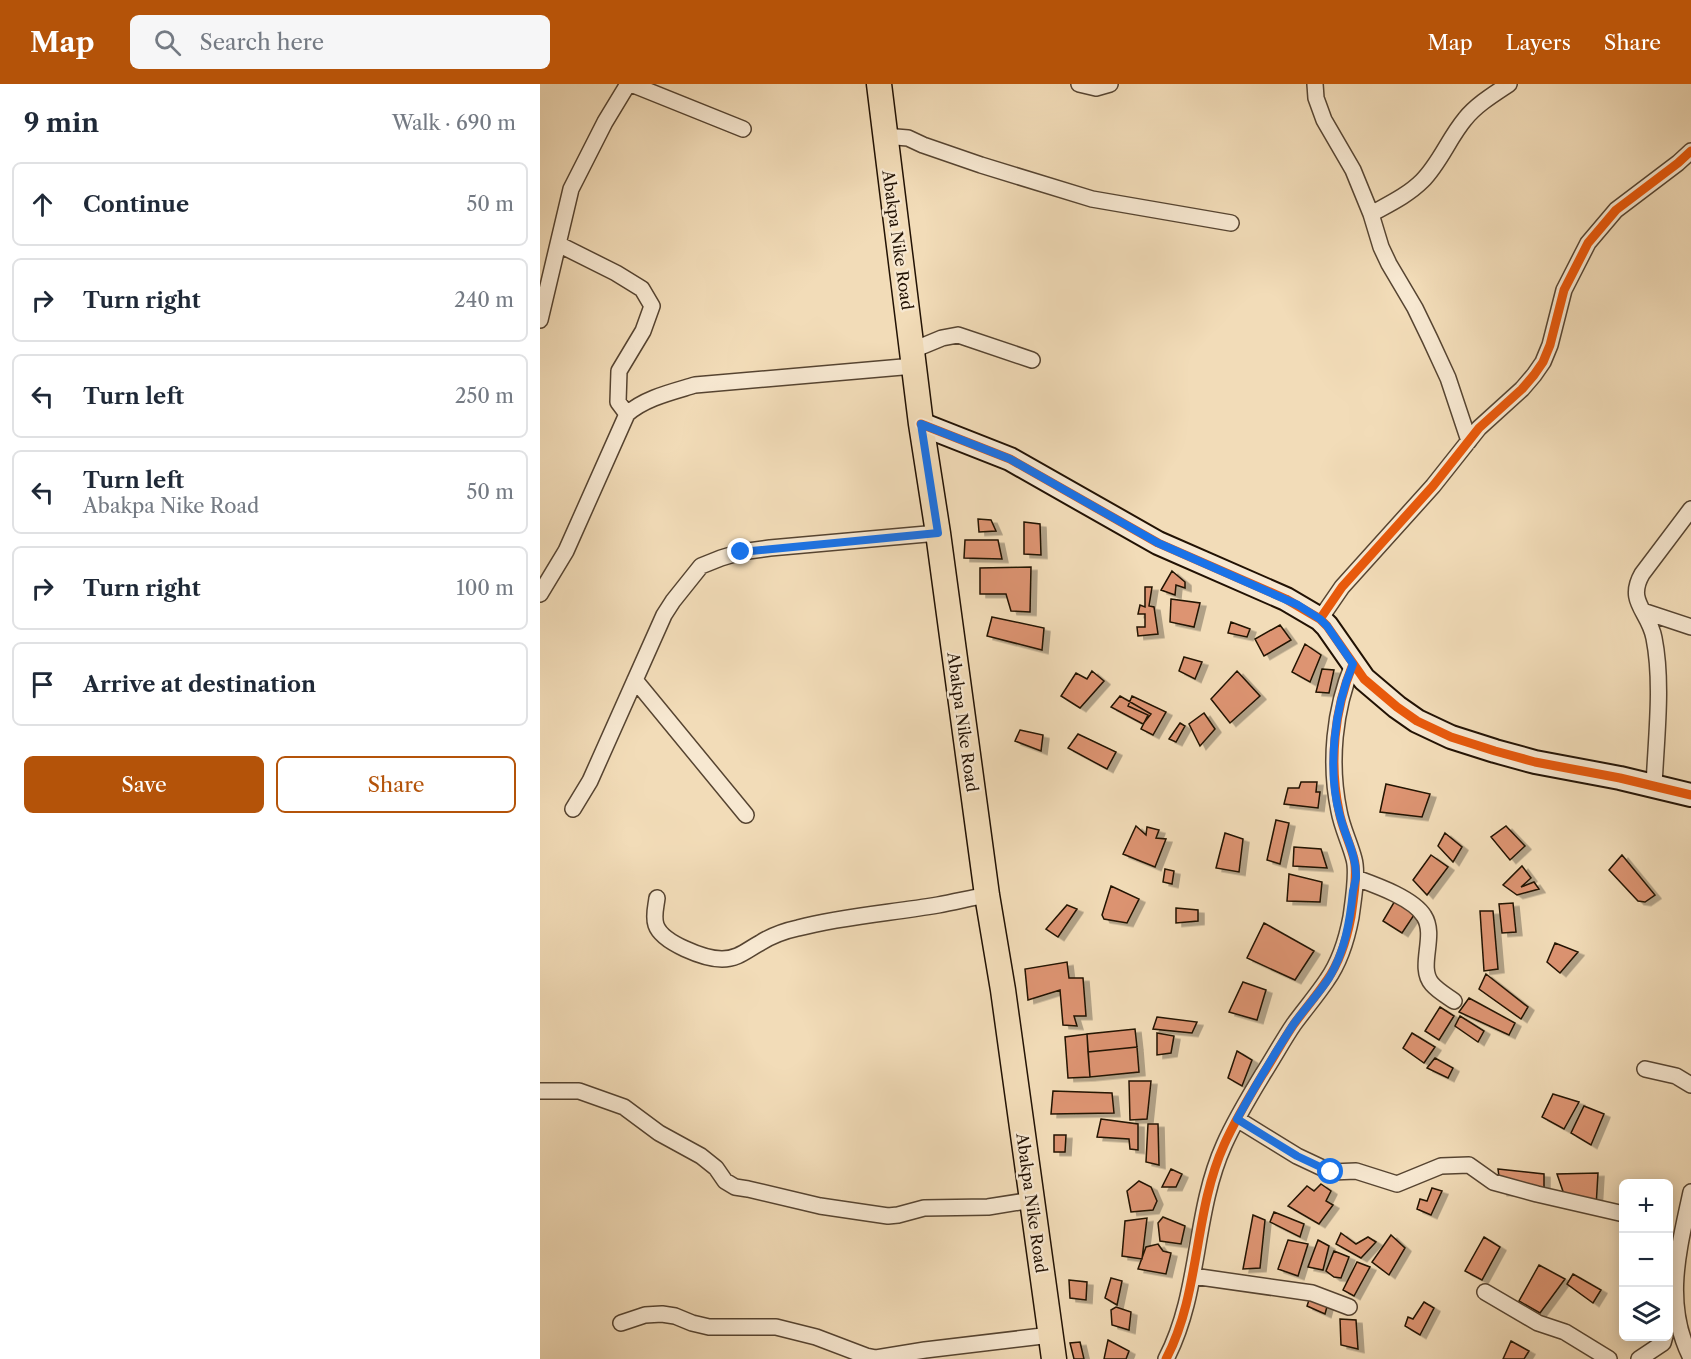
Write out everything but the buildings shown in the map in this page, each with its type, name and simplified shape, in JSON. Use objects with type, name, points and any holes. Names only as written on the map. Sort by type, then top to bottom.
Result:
[{"type":"main road","name":"Abakpa Nike Road","points":[[878,84],[921,424],[1052,1347]]},
{"type":"street","points":[[540,320],[571,189],[605,122],[630,84],[743,129]]},
{"type":"street","points":[[1079,84],[1096,88],[1110,84]]},
{"type":"street","points":[[1315,84],[1316,98],[1324,120],[1353,170],[1371,214],[1381,247],[1415,308],[1448,378],[1469,441]]},
{"type":"street","points":[[1371,214],[1422,181],[1466,117],[1509,84]]},
{"type":"street","points":[[884,136],[908,138],[981,165],[1092,199],[1231,223]]},
{"type":"street","points":[[1320,619],[1342,587],[1433,486],[1479,428],[1534,375],[1543,362],[1550,345],[1564,290],[1588,243],[1616,210],[1691,151]]},
{"type":"street","points":[[558,244],[616,273],[642,289],[652,306],[643,331],[619,371],[618,402],[627,414]]},
{"type":"street","points":[[540,594],[566,551],[627,414],[634,408],[695,385],[914,358],[942,338],[958,335],[1032,360]]},
{"type":"street","points":[[921,424],[1010,459],[1158,543],[1286,598],[1320,619],[1334,634],[1364,679],[1417,721],[1451,737],[1535,762],[1691,795]]},
{"type":"street","points":[[1654,786],[1658,664],[1653,635],[1636,598],[1636,584],[1691,508]]},
{"type":"street","points":[[573,809],[590,781],[664,615],[702,566],[741,552],[938,533]]},
{"type":"street","points":[[1643,611],[1691,627]]},
{"type":"street","points":[[1166,1359],[1187,1306],[1201,1226],[1217,1162],[1237,1119],[1293,1025],[1333,970],[1350,919],[1356,878],[1354,859],[1337,802],[1334,747],[1341,701],[1353,664]]},
{"type":"street","points":[[635,680],[746,815]]},
{"type":"street","points":[[1356,878],[1383,888],[1420,910],[1426,918],[1428,928],[1427,974],[1431,984],[1454,1001]]},
{"type":"street","points":[[657,898],[655,924],[660,933],[676,945],[708,957],[722,959],[734,958],[780,933],[796,928],[987,895]]},
{"type":"street","points":[[1646,1069],[1676,1076],[1691,1085]]},
{"type":"street","points":[[540,1091],[579,1091],[624,1107],[659,1132],[701,1156],[716,1168],[730,1185],[785,1199],[888,1216],[924,1208],[988,1207],[1032,1200]]},
{"type":"street","points":[[1237,1119],[1297,1156],[1331,1172],[1356,1171],[1397,1185],[1441,1166],[1469,1165],[1493,1182],[1619,1213]]},
{"type":"street","points":[[1691,1192],[1675,1230],[1675,1307],[1683,1342],[1691,1358]]},
{"type":"street","points":[[1193,1276],[1312,1293],[1349,1306]]},
{"type":"street","points":[[1485,1292],[1538,1323],[1564,1332],[1609,1359]]},
{"type":"street","points":[[1673,1313],[1675,1307]]},
{"type":"street","points":[[621,1323],[645,1315],[662,1314],[709,1327],[727,1329],[776,1327],[816,1337],[876,1358],[890,1358],[925,1350],[1052,1347]]},
{"type":"street","points":[[1639,1359],[1664,1341]]},
{"type":"cycle path","points":[[1320,619],[1342,587],[1433,486],[1479,428],[1534,375],[1543,362],[1550,345],[1564,290],[1588,243],[1616,210],[1691,151]]},
{"type":"cycle path","points":[[921,424],[1010,459],[1158,543],[1286,599],[1320,619],[1364,679],[1417,721],[1451,737],[1535,762],[1620,778],[1691,795]]},
{"type":"cycle path","points":[[1166,1359],[1185,1307],[1207,1198],[1224,1145],[1242,1109],[1286,1036],[1331,973],[1339,958],[1347,933],[1354,896],[1355,865],[1339,811],[1334,756],[1341,700],[1353,664]]},
{"type":"route","points":[[741,552],[938,533],[921,424],[1010,459],[1158,543],[1286,598],[1320,619],[1327,626],[1353,664],[1343,692],[1334,747],[1339,814],[1356,868],[1353,904],[1343,945],[1333,970],[1293,1025],[1237,1119],[1297,1156],[1331,1172]]}]
